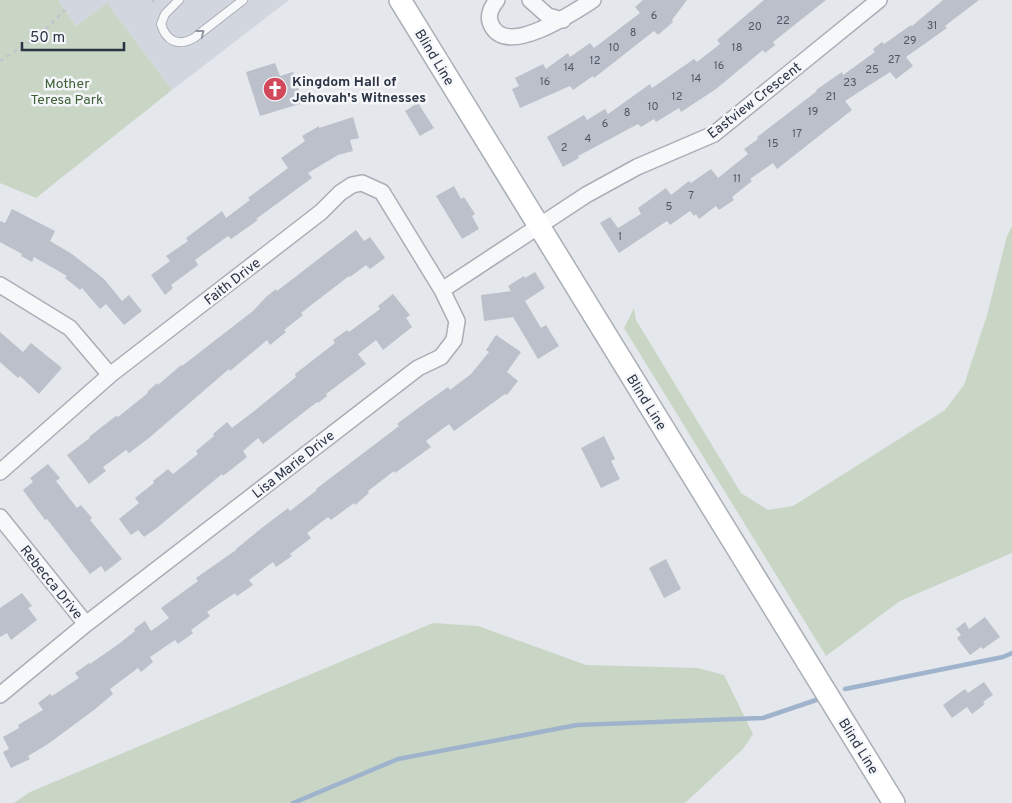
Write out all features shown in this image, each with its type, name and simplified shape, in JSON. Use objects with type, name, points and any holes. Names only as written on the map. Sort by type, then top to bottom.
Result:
[{"type":"street","name":"Blind Line","points":[[400,0],[894,803]]},
{"type":"street","points":[[497,0],[490,9],[489,18],[491,25],[503,37],[515,38],[562,20],[593,0]]},
{"type":"street","points":[[530,0],[548,16],[562,20]]},
{"type":"street","name":"Eastview Crescent","points":[[539,227],[586,195],[637,167],[714,134],[880,0]]},
{"type":"street","name":"Faith Drive","points":[[0,472],[110,375],[321,212],[340,193],[352,185],[362,183],[382,192],[442,290]]},
{"type":"street","points":[[442,290],[539,227]]},
{"type":"street","points":[[0,285],[70,328],[110,375]]},
{"type":"street","name":"Lisa Marie Drive","points":[[0,695],[86,624],[418,368],[441,357],[454,340],[457,321],[442,290]]},
{"type":"street","name":"Rebecca Drive","points":[[0,517],[86,624]]},
{"type":"lane","points":[[179,0],[165,14],[161,24],[169,38],[174,42],[181,43],[194,38],[243,0]]},
{"type":"path","points":[[0,61],[40,35],[65,10]]},
{"type":"shaded area","points":[[58,0],[289,0],[172,90],[107,3],[76,26]]},
{"type":"green space","name":"Mother Teresa Park","points":[[0,0],[58,0],[76,26],[107,3],[172,90],[36,198],[0,183]]},
{"type":"green space","points":[[1012,226],[1012,553],[900,601],[826,656],[624,328],[634,308],[636,320],[741,493],[768,510],[793,506],[945,410],[964,385],[987,315],[1007,236]]},
{"type":"green space","points":[[433,623],[478,626],[586,665],[698,668],[724,675],[753,734],[743,749],[685,803],[14,803],[30,792]]},
{"type":"building","points":[[643,0],[687,0],[672,20],[673,22],[658,35],[654,31],[594,78],[593,76],[573,90],[570,86],[520,108],[512,89],[519,86],[515,78],[543,64],[546,69],[568,53],[570,57],[590,43],[594,48],[640,13],[635,7]]},
{"type":"building","points":[[764,0],[826,0],[773,42],[775,45],[765,53],[763,50],[716,89],[681,112],[679,108],[656,122],[654,119],[641,127],[638,124],[578,156],[579,158],[563,167],[547,137],[584,115],[587,120],[605,109],[608,114],[650,84],[652,88],[694,59],[697,62],[720,44],[717,40]]},
{"type":"building","points":[[943,0],[979,0],[945,26],[947,28],[906,57],[913,66],[896,79],[890,72],[845,101],[852,110],[777,169],[773,163],[750,179],[752,181],[732,197],[734,200],[719,210],[716,206],[699,219],[696,214],[694,216],[690,211],[670,225],[667,221],[619,253],[600,223],[610,217],[618,228],[641,214],[638,208],[666,188],[671,195],[689,181],[691,183],[711,169],[718,178],[748,154],[744,149],[758,139],[757,137],[816,90],[842,72],[843,75],[875,52],[873,49],[882,42],[884,44],[912,26]]},
{"type":"building","name":"Kingdom Hall of Jehovah's Witnesses","points":[[275,63],[280,76],[293,72],[303,103],[260,116],[246,72]]},
{"type":"building","points":[[418,103],[434,128],[420,136],[405,111]]},
{"type":"building","points":[[353,117],[359,138],[350,140],[353,151],[338,155],[308,173],[312,178],[256,219],[258,220],[231,239],[228,236],[195,260],[198,265],[171,285],[173,288],[165,295],[151,275],[170,261],[166,256],[188,241],[186,238],[222,211],[226,218],[250,200],[248,198],[288,168],[281,158],[305,141],[302,136],[319,126],[319,128]]},
{"type":"building","points":[[454,186],[461,199],[464,197],[475,214],[472,216],[479,229],[462,239],[436,196]]},
{"type":"building","points":[[12,209],[55,231],[50,241],[72,254],[104,279],[122,301],[129,295],[142,311],[124,325],[106,304],[100,309],[82,288],[80,290],[65,278],[67,276],[34,257],[32,262],[0,242],[0,221],[5,223]]},
{"type":"building","points":[[356,230],[364,241],[370,237],[385,258],[370,269],[366,265],[349,276],[301,313],[303,315],[284,330],[286,332],[270,345],[267,340],[230,371],[229,369],[149,438],[129,453],[126,450],[103,467],[106,471],[89,484],[67,455],[148,393],[157,383],[158,385],[181,365],[253,311],[276,289],[277,291]]},
{"type":"building","points":[[535,272],[545,288],[525,301],[541,328],[546,325],[559,346],[538,359],[513,317],[484,321],[481,295],[511,291],[508,286],[524,276],[525,278]]},
{"type":"building","points":[[393,294],[410,315],[406,318],[412,327],[383,350],[376,340],[358,354],[366,364],[326,394],[327,396],[263,444],[258,438],[243,451],[247,457],[223,476],[222,474],[144,537],[138,530],[131,535],[119,519],[139,503],[135,498],[154,483],[153,481],[168,469],[173,474],[198,454],[196,451],[227,422],[232,428],[253,412],[296,377],[295,374],[335,343],[333,340],[347,330],[349,332],[380,309],[378,306]]},
{"type":"building","points":[[0,332],[23,352],[31,343],[62,368],[39,394],[20,376],[18,378],[0,362]]},
{"type":"building","points":[[496,335],[521,352],[507,372],[518,381],[507,395],[505,394],[454,431],[449,424],[426,441],[431,447],[395,473],[394,471],[368,491],[369,493],[355,505],[354,503],[331,520],[328,517],[307,533],[311,538],[290,554],[292,556],[276,567],[273,562],[249,580],[253,585],[237,596],[235,593],[207,612],[210,616],[191,630],[193,633],[178,644],[175,640],[150,657],[153,662],[141,672],[138,668],[110,689],[113,694],[94,710],[48,744],[28,756],[30,759],[11,768],[3,752],[9,749],[3,737],[19,728],[18,725],[43,710],[38,703],[79,678],[75,673],[120,643],[145,621],[151,631],[169,618],[161,608],[198,581],[196,578],[236,550],[288,508],[290,511],[399,426],[397,424],[421,406],[448,387],[450,390],[471,374],[489,352],[486,350]]},
{"type":"building","points":[[604,436],[615,459],[611,461],[620,479],[601,488],[581,448]]},
{"type":"building","points":[[48,464],[60,478],[56,481],[77,508],[81,505],[92,518],[90,520],[122,559],[105,572],[101,566],[90,574],[47,519],[45,520],[23,490],[33,482],[30,478]]},
{"type":"building","points":[[666,559],[681,589],[664,598],[649,568]]},
{"type":"building","points":[[22,593],[32,606],[28,608],[37,620],[11,640],[7,633],[0,637],[0,608]]},
{"type":"building","points":[[985,617],[1000,637],[983,649],[981,647],[970,655],[957,638],[961,635],[956,629],[965,622],[969,629]]},
{"type":"building","points":[[984,682],[993,695],[983,702],[985,704],[972,714],[967,707],[952,718],[943,705],[965,689],[968,693]]},
{"type":"waterway","points":[[845,689],[1003,657],[1012,653]]},
{"type":"waterway","points":[[293,803],[398,759],[577,725],[763,718],[816,700]]},
{"type":"place","name":"Kingdom Hall of Jehovah's Witnesses","points":[[275,89]]}]
